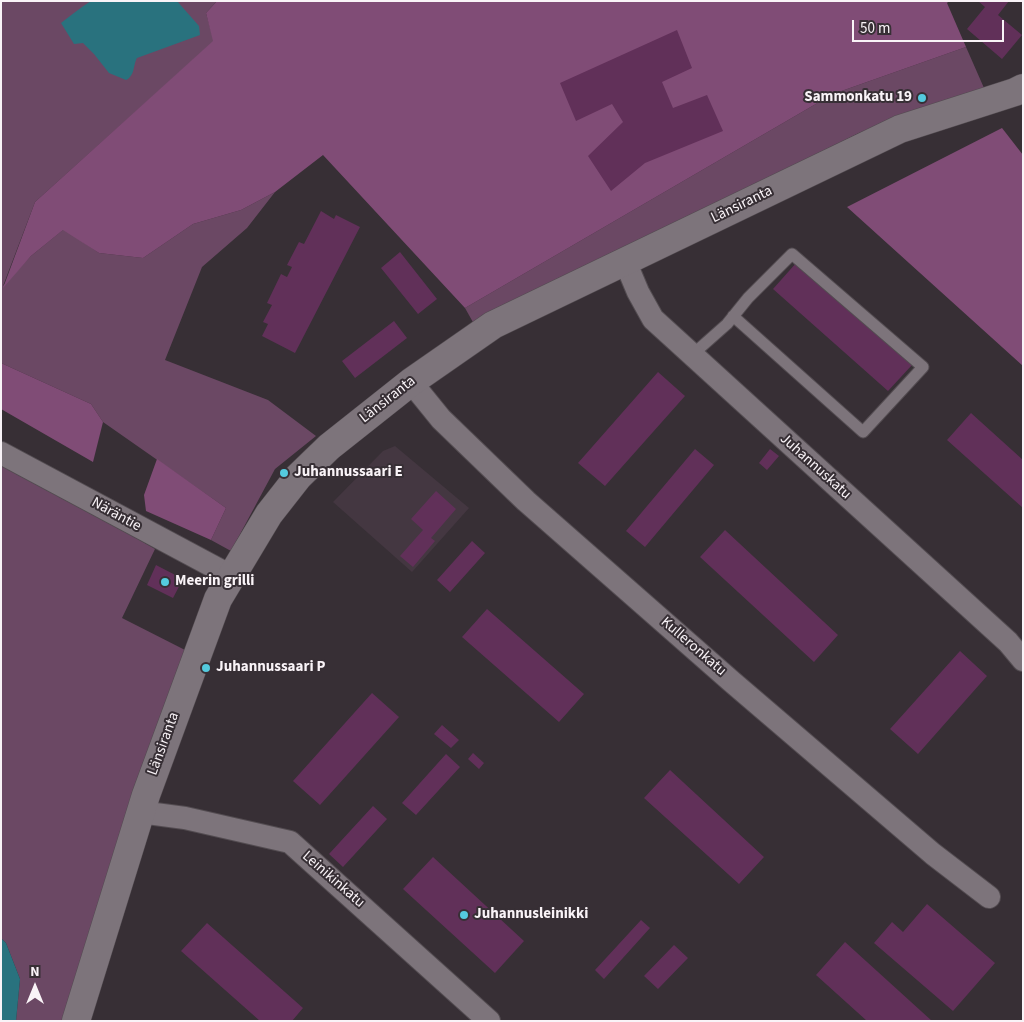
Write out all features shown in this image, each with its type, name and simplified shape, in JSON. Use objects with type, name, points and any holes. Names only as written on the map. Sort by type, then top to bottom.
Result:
[{"type":"street","name":"Länsiranta","points":[[76,1021],[140,812],[218,599],[269,514],[298,477],[329,447],[411,382],[493,325],[900,129],[1023,88]]},
{"type":"street","name":"Juhannuskatu","points":[[625,261],[638,292],[653,318],[1008,642],[1023,660]]},
{"type":"street","name":"Kulleronkatu","points":[[411,382],[441,420],[526,501],[731,681],[926,848],[989,897]]},
{"type":"street","name":"Näräntie","points":[[1,452],[231,576]]},
{"type":"street","name":"Leinikinkatu","points":[[140,812],[186,818],[290,842],[489,1021]]},
{"type":"lane","points":[[692,355],[727,324],[733,316],[748,298],[792,254],[923,367],[863,432],[733,316]]},
{"type":"shaded area","points":[[1,1],[217,1],[206,13],[214,41],[35,202],[3,286],[31,256],[64,229],[99,253],[143,258],[193,224],[241,210],[275,192],[247,228],[202,267],[165,360],[268,400],[316,436],[275,469],[231,551],[211,540],[226,508],[103,422],[91,404],[1,363]]},
{"type":"shaded area","points":[[217,1],[949,1],[947,3],[966,47],[833,94],[465,308],[323,155],[275,192],[241,210],[193,224],[143,258],[99,253],[63,230],[31,256],[3,288],[35,202],[213,41],[206,13]]},
{"type":"shaded area","points":[[966,47],[984,88],[859,133],[474,324],[465,308],[833,94]]},
{"type":"shaded area","points":[[1002,128],[1023,155],[1023,366],[847,207]]},
{"type":"shaded area","points":[[1,363],[91,404],[103,422],[93,462],[1,409]]},
{"type":"shaded area","points":[[395,446],[469,508],[412,572],[333,502],[383,451]]},
{"type":"shaded area","points":[[1,459],[155,549],[122,618],[185,650],[66,1021],[16,1021],[20,979],[6,943],[1,938]]},
{"type":"shaded area","points":[[157,459],[226,508],[211,540],[146,511],[144,495]]},
{"type":"water","points":[[91,1],[177,1],[199,26],[200,35],[137,58],[132,73],[126,80],[109,73],[83,43],[74,44],[61,23]]},
{"type":"water","points":[[1,938],[6,943],[20,979],[16,1021],[1,1021]]},
{"type":"building","points":[[978,1],[1009,1],[998,15],[1022,35],[1002,59],[967,29],[985,7]]},
{"type":"building","points":[[677,30],[692,68],[662,82],[673,108],[707,95],[723,131],[645,163],[611,191],[588,156],[623,122],[612,104],[576,121],[560,83]]},
{"type":"building","points":[[321,211],[334,219],[336,215],[360,227],[295,353],[262,336],[268,324],[263,322],[272,305],[267,303],[281,274],[287,277],[292,267],[287,265],[299,242],[304,244]]},
{"type":"building","points":[[400,252],[437,299],[418,314],[381,268]]},
{"type":"building","points":[[797,262],[912,365],[888,391],[773,289]]},
{"type":"building","points":[[394,321],[407,338],[355,378],[342,361]]},
{"type":"building","points":[[658,372],[685,396],[605,486],[578,463]]},
{"type":"building","points":[[971,413],[1023,460],[1023,508],[947,440]]},
{"type":"building","points":[[695,449],[714,465],[645,547],[626,531]]},
{"type":"building","points":[[770,449],[779,456],[767,470],[759,463]]},
{"type":"building","points":[[436,491],[456,509],[431,538],[435,541],[413,567],[400,556],[423,530],[411,519]]},
{"type":"building","points":[[725,530],[838,635],[814,662],[700,557]]},
{"type":"building","points":[[472,541],[485,553],[450,592],[437,580]]},
{"type":"building","name":"Meerin grilli","points":[[156,565],[183,579],[173,598],[147,585]]},
{"type":"building","points":[[487,609],[584,694],[559,722],[462,637]]},
{"type":"building","points":[[960,651],[987,676],[918,754],[890,729]]},
{"type":"building","points":[[372,693],[399,717],[320,805],[293,781]]},
{"type":"building","points":[[442,725],[459,740],[451,748],[434,734]]},
{"type":"building","points":[[473,753],[484,763],[479,769],[468,759]]},
{"type":"building","points":[[446,754],[460,767],[416,815],[402,803]]},
{"type":"building","points":[[670,770],[764,857],[739,884],[644,798]]},
{"type":"building","points":[[373,806],[387,819],[343,867],[329,854]]},
{"type":"building","name":"Juhannusleinikki","points":[[433,857],[524,941],[495,973],[403,889]]},
{"type":"building","points":[[927,904],[995,963],[953,1011],[874,943],[892,922],[903,932]]},
{"type":"building","points":[[641,920],[650,928],[604,979],[595,970]]},
{"type":"building","points":[[207,923],[303,1008],[292,1021],[260,1021],[181,951]]},
{"type":"building","points":[[845,942],[932,1021],[867,1021],[816,975]]},
{"type":"building","points":[[674,945],[688,958],[658,989],[644,976]]},
{"type":"place","name":"Sammonkatu 19","points":[[922,98]]},
{"type":"place","name":"Juhannussaari E","points":[[284,473]]},
{"type":"place","name":"Meerin grilli","points":[[165,582]]},
{"type":"place","name":"Juhannussaari P","points":[[206,668]]},
{"type":"place","name":"Juhannusleinikki","points":[[464,915]]}]
